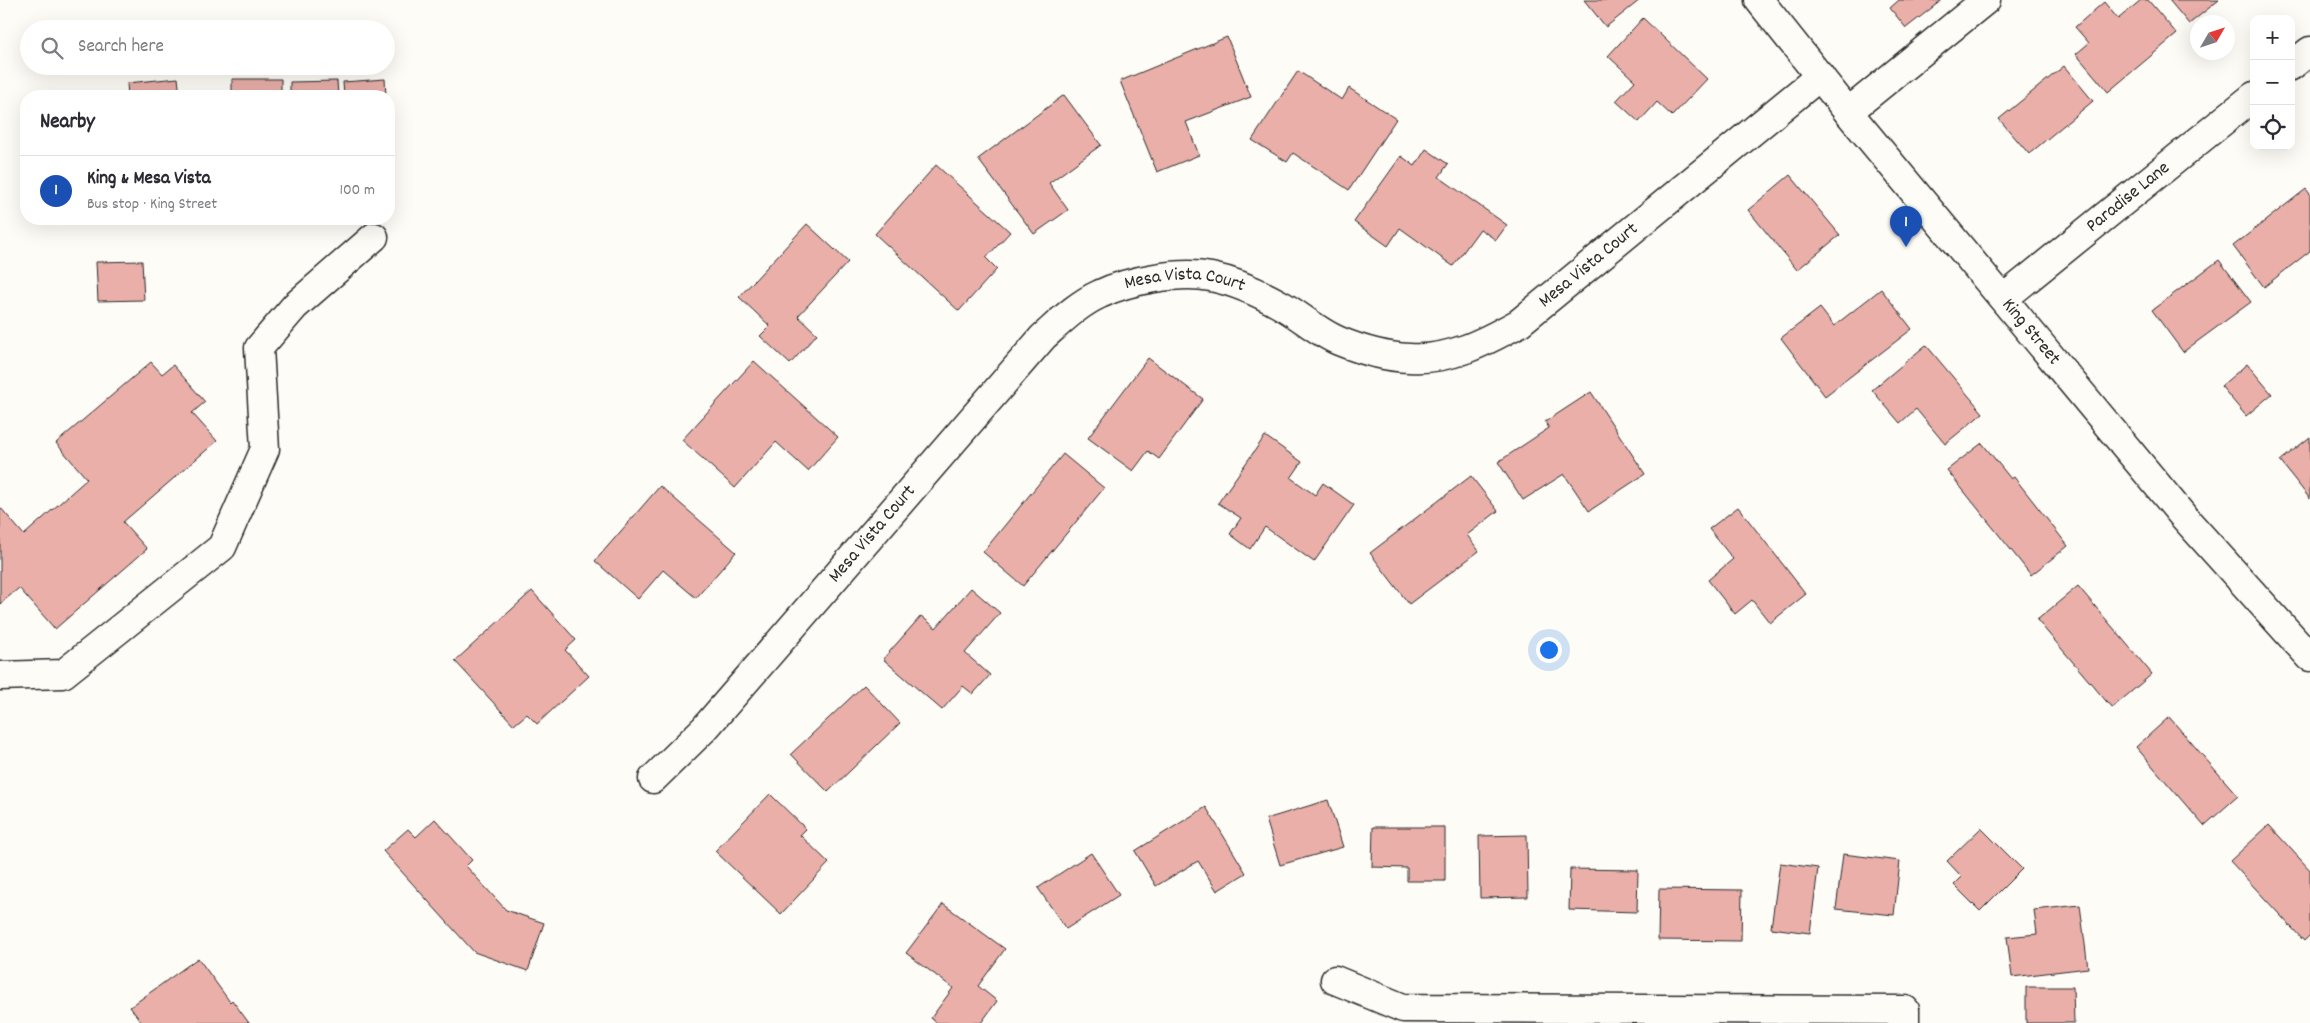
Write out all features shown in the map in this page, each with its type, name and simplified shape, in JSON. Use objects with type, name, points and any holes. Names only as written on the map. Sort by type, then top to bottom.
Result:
[{"type":"street","name":"King Street","points":[[1759,0],[1848,112],[2183,516],[2310,657]]},
{"type":"street","points":[[1848,112],[1986,0]]},
{"type":"street","points":[[2295,63],[2310,51]]},
{"type":"street","name":"Mesa Vista Court","points":[[653,779],[705,728],[1043,337],[1072,311],[1101,293],[1138,281],[1173,276],[1211,277],[1253,291],[1282,306],[1338,341],[1372,352],[1410,358],[1447,355],[1481,344],[1519,323],[1820,76]]},
{"type":"street","name":"Paradise Lane","points":[[2004,298],[2250,99]]},
{"type":"street","points":[[0,676],[63,674],[222,547],[265,449],[259,348],[295,306],[374,237]]},
{"type":"street","points":[[1335,980],[1402,1008],[1905,1017]]},
{"type":"building","points":[[1584,0],[1640,0],[1606,27]]},
{"type":"building","points":[[1899,0],[1942,0],[1906,28],[1890,8]]},
{"type":"building","points":[[2141,0],[2148,0],[2177,34],[2108,92],[2076,54],[2089,43],[2075,27],[2104,2],[2118,19]]},
{"type":"building","points":[[2169,0],[2219,0],[2200,15],[2190,15],[2189,24]]},
{"type":"building","points":[[1643,18],[1707,79],[1672,116],[1657,102],[1639,122],[1616,101],[1635,81],[1608,56]]},
{"type":"building","points":[[1227,37],[1251,97],[1186,122],[1199,155],[1157,172],[1120,81]]},
{"type":"building","points":[[2064,66],[2093,101],[2029,154],[1999,119]]},
{"type":"building","points":[[1298,71],[1342,100],[1349,88],[1396,119],[1349,190],[1293,153],[1287,162],[1252,140]]},
{"type":"building","points":[[178,78],[179,90],[128,90],[127,83]]},
{"type":"building","points":[[232,79],[281,79],[281,90],[232,90]]},
{"type":"building","points":[[385,79],[386,90],[344,90],[343,82]]},
{"type":"building","points":[[337,81],[338,90],[290,90],[290,82]]},
{"type":"building","points":[[1064,95],[1101,145],[1049,183],[1068,210],[1034,234],[978,159]]},
{"type":"building","points":[[1426,149],[1448,164],[1439,177],[1507,225],[1496,240],[1480,229],[1453,266],[1400,228],[1388,246],[1354,222],[1401,156],[1415,166]]},
{"type":"building","points":[[936,165],[1010,232],[986,258],[997,269],[959,311],[875,234]]},
{"type":"building","points":[[1790,175],[1840,235],[1797,270],[1748,210]]},
{"type":"building","points":[[2306,189],[2310,194],[2310,251],[2264,287],[2233,246]]},
{"type":"building","points":[[807,224],[848,262],[798,316],[817,334],[790,364],[760,336],[770,326],[739,297]]},
{"type":"building","points":[[2219,260],[2251,302],[2183,352],[2152,310]]},
{"type":"building","points":[[142,261],[144,300],[98,301],[96,262]]},
{"type":"building","points":[[1881,289],[1912,329],[1825,396],[1781,338],[1820,308],[1834,326]]},
{"type":"building","points":[[1926,345],[1983,413],[1945,444],[1916,409],[1900,423],[1872,390]]},
{"type":"building","points":[[1148,358],[1203,399],[1159,459],[1148,451],[1133,471],[1088,438]]},
{"type":"building","points":[[754,361],[838,437],[808,471],[776,442],[735,488],[682,440]]},
{"type":"building","points":[[151,362],[162,374],[173,365],[205,402],[192,413],[217,441],[123,522],[147,549],[55,629],[19,588],[0,604],[0,507],[24,535],[87,479],[56,443]]},
{"type":"building","points":[[2247,364],[2272,394],[2246,416],[2221,386]]},
{"type":"building","points":[[1591,392],[1645,474],[1589,511],[1564,474],[1523,500],[1498,462],[1549,428],[1545,422]]},
{"type":"building","points":[[1265,436],[1302,462],[1291,478],[1315,495],[1323,483],[1354,505],[1314,562],[1265,527],[1250,549],[1230,534],[1241,518],[1218,503]]},
{"type":"building","points":[[2310,437],[2310,499],[2280,461]]},
{"type":"building","points":[[1982,443],[2011,479],[2014,477],[2068,546],[2031,575],[1947,470]]},
{"type":"building","points":[[1063,454],[1104,488],[1023,586],[983,552]]},
{"type":"building","points":[[1471,476],[1498,511],[1467,535],[1479,551],[1409,604],[1370,553]]},
{"type":"building","points":[[660,486],[736,552],[696,598],[663,570],[638,599],[595,561]]},
{"type":"building","points":[[1738,507],[1806,594],[1770,623],[1752,600],[1735,614],[1708,580],[1733,559],[1709,529]]},
{"type":"building","points":[[2078,586],[2152,674],[2112,708],[2037,620]]},
{"type":"building","points":[[971,588],[1000,613],[965,653],[990,675],[973,694],[963,686],[942,710],[883,659],[921,616],[936,628]]},
{"type":"building","points":[[532,591],[576,640],[565,650],[589,676],[537,724],[527,714],[514,725],[455,661]]},
{"type":"building","points":[[864,685],[900,723],[828,792],[791,754]]},
{"type":"building","points":[[2169,717],[2238,796],[2204,826],[2136,747]]},
{"type":"building","points":[[770,794],[806,829],[800,835],[829,863],[781,914],[715,851]]},
{"type":"building","points":[[1328,800],[1343,847],[1280,865],[1266,819]]},
{"type":"building","points":[[1206,807],[1246,873],[1217,891],[1198,861],[1156,886],[1135,851]]},
{"type":"building","points":[[435,819],[472,860],[466,866],[506,910],[544,923],[528,971],[474,952],[383,851],[408,829],[416,837]]},
{"type":"building","points":[[2269,825],[2310,870],[2310,935],[2304,941],[2230,861]]},
{"type":"building","points":[[1373,827],[1445,827],[1445,881],[1407,881],[1407,868],[1372,867]]},
{"type":"building","points":[[1981,828],[2022,869],[1980,911],[1954,885],[1962,877],[1947,861]]},
{"type":"building","points":[[1527,835],[1528,897],[1480,898],[1479,836]]},
{"type":"building","points":[[1091,853],[1119,895],[1066,929],[1038,888]]},
{"type":"building","points":[[1843,854],[1900,861],[1894,915],[1836,909]]},
{"type":"building","points":[[1780,863],[1818,868],[1810,933],[1771,928]]},
{"type":"building","points":[[1570,869],[1638,870],[1637,912],[1569,910]]},
{"type":"building","points":[[1659,889],[1742,890],[1741,941],[1658,940]]},
{"type":"building","points":[[943,904],[1005,949],[978,986],[997,1001],[981,1023],[937,1023],[931,1018],[953,988],[906,953]]},
{"type":"building","points":[[2080,905],[2088,968],[2012,977],[2007,937],[2037,934],[2034,910]]},
{"type":"building","points":[[198,958],[230,1002],[232,1000],[249,1023],[142,1023],[130,1007]]},
{"type":"building","points":[[2026,987],[2073,987],[2074,1023],[2026,1023]]},
{"type":"place","name":"King & Mesa Vista","points":[[1906,247]]}]
